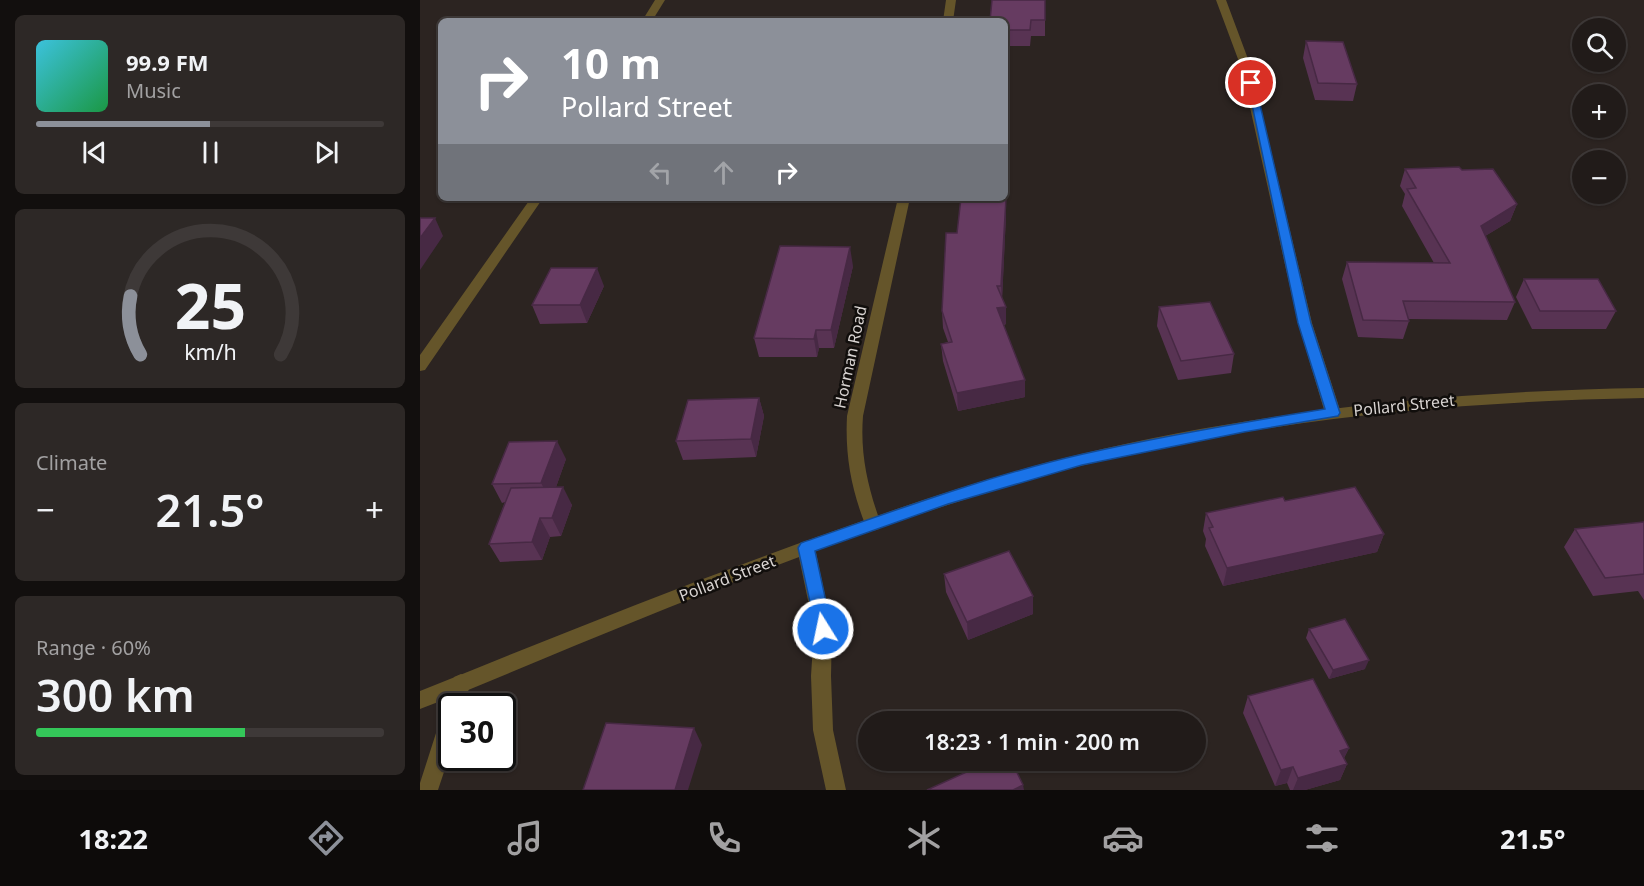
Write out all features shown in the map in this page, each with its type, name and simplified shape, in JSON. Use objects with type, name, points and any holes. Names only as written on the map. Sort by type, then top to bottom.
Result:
[{"type":"street","points":[[649,18],[660,0]]},
{"type":"street","points":[[948,18],[951,0]]},
{"type":"street","points":[[1221,0],[1246,67],[1305,323],[1333,413]]},
{"type":"street","points":[[420,366],[535,201]]},
{"type":"street","name":"Horman Road","points":[[873,524],[860,492],[854,467],[852,441],[855,416],[903,201]]},
{"type":"street","name":"Pollard Street","points":[[420,700],[806,548],[946,498],[1082,460],[1233,429],[1333,413],[1487,398],[1644,393]]},
{"type":"street","points":[[806,548],[823,629],[821,676],[823,730],[836,790]]},
{"type":"street","points":[[458,693],[461,683]]},
{"type":"street","points":[[428,790],[438,759]]},
{"type":"building","points":[[992,0],[1045,0],[1045,20],[1031,20],[1030,30],[1008,30],[1008,18],[990,18]]},
{"type":"building","points":[[1306,41],[1343,42],[1357,84],[1318,83]]},
{"type":"building","points":[[1459,167],[1462,170],[1493,169],[1517,204],[1481,226],[1515,302],[1403,301],[1409,321],[1363,320],[1347,262],[1450,263],[1407,189],[1416,188],[1405,169]]},
{"type":"building","points":[[961,201],[1006,201],[1001,286],[997,286],[1006,307],[997,308],[1025,380],[957,393],[941,344],[952,342],[942,311],[946,233],[957,233]]},
{"type":"building","points":[[420,218],[435,218],[420,238]]},
{"type":"building","points":[[780,246],[850,247],[831,330],[816,330],[814,339],[754,338]]},
{"type":"building","points":[[551,268],[597,268],[580,305],[532,305]]},
{"type":"building","points":[[1524,279],[1598,279],[1616,311],[1540,311]]},
{"type":"building","points":[[1210,302],[1234,354],[1181,361],[1159,307]]},
{"type":"building","points":[[759,398],[751,439],[676,441],[688,400]]},
{"type":"building","points":[[557,441],[541,483],[492,484],[509,442]]},
{"type":"building","points":[[563,487],[552,518],[540,518],[532,542],[489,544],[511,488]]},
{"type":"building","points":[[1355,487],[1384,534],[1227,568],[1209,528],[1213,527],[1206,513],[1283,497],[1285,501]]},
{"type":"building","points":[[1644,522],[1644,574],[1605,578],[1575,529]]},
{"type":"building","points":[[1009,551],[1033,596],[967,622],[944,574]]},
{"type":"building","points":[[1345,619],[1369,660],[1333,670],[1309,629]]},
{"type":"building","points":[[1313,679],[1349,748],[1340,751],[1347,764],[1298,778],[1293,767],[1281,770],[1248,696]]},
{"type":"building","points":[[606,723],[694,728],[675,790],[583,790]]},
{"type":"building","points":[[969,771],[1016,771],[1023,785],[1013,790],[927,790]]},
{"type":"route","points":[[823,629],[806,548],[946,498],[1082,460],[1244,427],[1333,413],[1305,323],[1251,83]]}]
